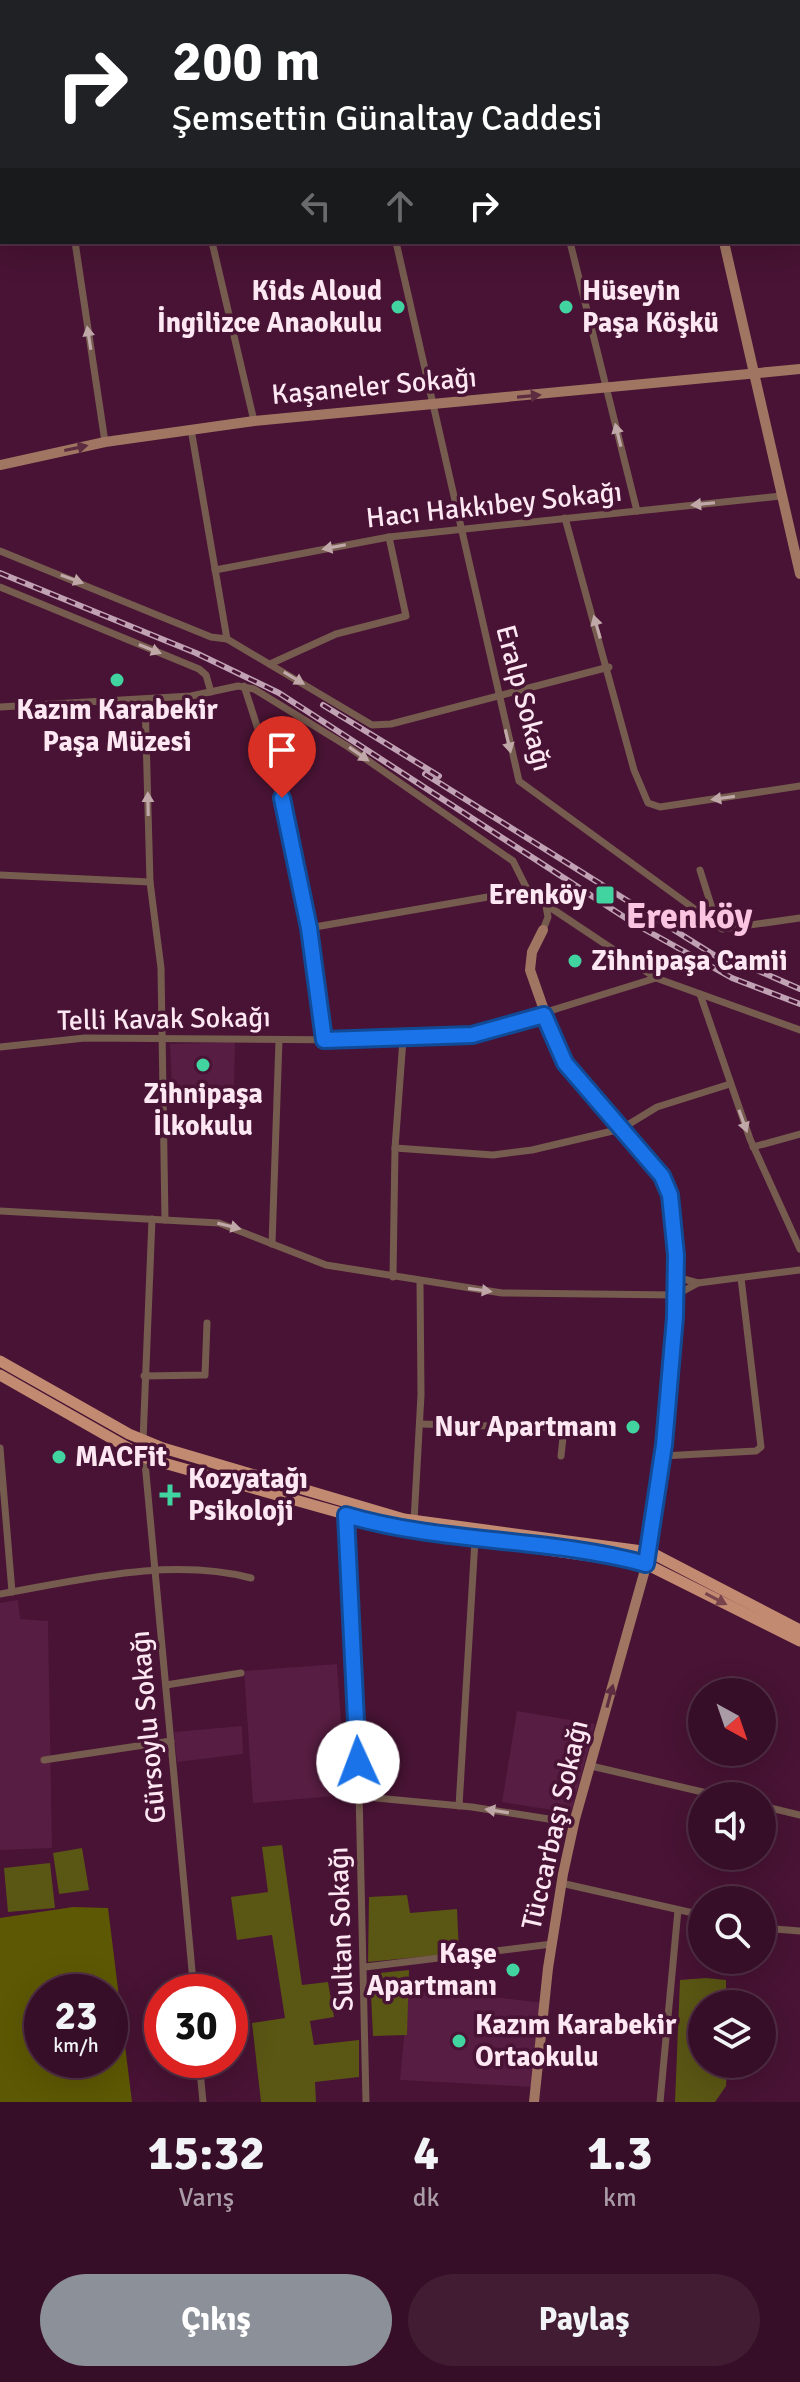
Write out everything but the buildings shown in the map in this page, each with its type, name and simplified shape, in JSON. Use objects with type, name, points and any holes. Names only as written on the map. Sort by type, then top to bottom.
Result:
[{"type":"main road","points":[[0,1361],[143,1441],[303,1491],[414,1521],[648,1558],[800,1630]]},
{"type":"main road","points":[[0,1375],[145,1457],[411,1531],[648,1558],[800,1641]]},
{"type":"street","points":[[75,244],[105,442]]},
{"type":"street","points":[[212,244],[254,421]]},
{"type":"street","name":"Eralp Sokağı","points":[[396,244],[515,769],[523,786],[717,926]]},
{"type":"street","points":[[570,244],[637,511]]},
{"type":"street","points":[[724,244],[781,496],[795,531],[800,574]]},
{"type":"street","name":"Kaşaneler Sokağı","points":[[0,465],[105,442],[254,421],[800,369]]},
{"type":"street","points":[[191,429],[227,639]]},
{"type":"street","name":"Hacı Hakkıbey Sokağı","points":[[215,570],[389,537],[781,496]]},
{"type":"street","points":[[565,518],[609,667],[636,775],[653,807],[800,786]]},
{"type":"street","points":[[270,664],[336,634],[406,616],[389,537]]},
{"type":"street","points":[[0,551],[211,637],[227,639],[372,725],[391,724],[609,667]]},
{"type":"street","points":[[0,587],[197,668],[205,674],[211,692]]},
{"type":"street","points":[[244,686],[284,805],[309,928],[324,1040]]},
{"type":"street","points":[[0,707],[145,699],[244,686],[300,715],[513,861],[528,890],[545,904],[656,978],[800,1030]]},
{"type":"street","points":[[145,699],[150,882],[159,944],[165,1220]]},
{"type":"street","points":[[700,870],[717,926],[727,930],[800,918]]},
{"type":"street","points":[[0,875],[150,882]]},
{"type":"street","points":[[309,928],[528,890]]},
{"type":"street","points":[[543,930],[548,917],[545,904]]},
{"type":"street","points":[[543,930],[565,919]]},
{"type":"street","name":"Tüccarbaşı Sokağı","points":[[534,2102],[561,1883],[574,1823],[648,1558],[662,1456],[676,1295],[668,1186],[565,1063],[544,1015],[529,966],[543,930]]},
{"type":"street","name":"Telli Kavak Sokağı","points":[[0,1047],[79,1039],[324,1040],[477,1035],[656,978]]},
{"type":"street","points":[[700,994],[753,1147],[800,1249]]},
{"type":"street","points":[[393,1277],[395,1148],[403,1039]]},
{"type":"street","points":[[272,1244],[279,1040]]},
{"type":"street","points":[[395,1148],[493,1155],[532,1150],[621,1129],[657,1107],[730,1084]]},
{"type":"street","points":[[753,1147],[800,1134]]},
{"type":"street","points":[[0,1211],[219,1223],[320,1264],[522,1295],[676,1295],[698,1283]]},
{"type":"street","name":"Gürsoylu Sokağı","points":[[152,1219],[143,1441],[192,1974]]},
{"type":"street","points":[[676,1277],[698,1283],[800,1270]]},
{"type":"street","points":[[662,1456],[754,1451],[761,1447],[741,1278]]},
{"type":"street","points":[[414,1521],[420,1424],[420,1281]]},
{"type":"street","points":[[144,1376],[204,1376],[207,1323]]},
{"type":"street","points":[[420,1424],[564,1428],[561,1456]]},
{"type":"street","points":[[0,1448],[12,1592]]},
{"type":"street","name":"Sultan Sokağı","points":[[346,1515],[365,1967],[366,2102]]},
{"type":"street","points":[[459,1806],[475,1540]]},
{"type":"street","points":[[0,1594],[156,1570],[198,1569],[251,1578]]},
{"type":"street","points":[[166,1685],[241,1673]]},
{"type":"street","points":[[44,1760],[171,1741]]},
{"type":"street","points":[[591,1766],[688,1789]]},
{"type":"street","points":[[357,1784],[362,1793],[376,1798],[459,1806],[574,1823]]},
{"type":"street","points":[[358,1809],[364,1802],[376,1798]]},
{"type":"street","points":[[776,1809],[800,1815]]},
{"type":"street","points":[[561,1883],[688,1912]]},
{"type":"street","points":[[660,2102],[678,1910]]},
{"type":"street","points":[[776,1929],[800,1931]]},
{"type":"street","points":[[365,1967],[552,1944]]},
{"type":"street","points":[[201,2078],[203,2102]]},
{"type":"shaded area","name":"Zihnipaşa İlkokulu","points":[[235,1042],[234,1087],[172,1090],[170,1044]]},
{"type":"shaded area","points":[[18,1600],[20,1619],[48,1621],[52,1848],[0,1850],[0,1603]]},
{"type":"shaded area","points":[[337,1664],[346,1795],[253,1803],[244,1671]]},
{"type":"shaded area","points":[[517,1711],[595,1724],[571,1813],[502,1802]]},
{"type":"shaded area","points":[[242,1726],[243,1754],[177,1762],[174,1732]]},
{"type":"shaded area","points":[[282,1845],[302,1985],[328,1982],[334,2017],[310,2021],[314,2045],[359,2040],[359,2077],[315,2082],[316,2102],[261,2102],[252,2023],[285,2018],[272,1935],[237,1940],[231,1897],[268,1892],[262,1847]]},
{"type":"shaded area","points":[[82,1848],[89,1890],[59,1894],[53,1853]]},
{"type":"shaded area","points":[[50,1863],[55,1908],[8,1912],[4,1868]]},
{"type":"shaded area","points":[[407,1895],[410,1913],[457,1909],[459,1953],[368,1962],[369,1897]]},
{"type":"shaded area","points":[[73,1907],[108,1908],[116,1974],[24,1974],[24,2078],[128,2078],[128,2070],[132,2102],[0,2102],[0,1918]]},
{"type":"shaded area","points":[[409,1970],[407,2035],[373,2036],[370,1974]]},
{"type":"shaded area","points":[[680,1980],[726,1980],[726,1990],[688,1990],[688,2078],[726,2078],[726,2086],[715,2102],[675,2102]]},
{"type":"shaded area","name":"Kazım Karabekir Ortaokulu","points":[[444,1991],[544,2003],[534,2087],[400,2080],[408,1993]]},
{"type":"railway","points":[[0,573],[196,653],[279,693],[635,924],[732,978],[800,1004]]},
{"type":"railway","points":[[323,705],[439,776]]},
{"type":"railway","points":[[425,774],[730,965]]},
{"type":"railway","points":[[723,955],[800,989]]},
{"type":"place","name":"Kids Aloud İngilizce Anaokulu","points":[[398,307]]},
{"type":"place","name":"Hüseyin Paşa Köşkü","points":[[566,307]]},
{"type":"place","name":"Kazım Karabekir Paşa Müzesi","points":[[117,680]]},
{"type":"place","name":"Erenköy","points":[[605,895]]},
{"type":"place","name":"Zihnipaşa Camii","points":[[575,961]]},
{"type":"place","name":"Zihnipaşa İlkokulu","points":[[203,1065]]},
{"type":"place","name":"Nur Apartmanı","points":[[633,1427]]},
{"type":"place","name":"MACFit","points":[[59,1457]]},
{"type":"place","name":"Kozyatağı Psikoloji","points":[[170,1495]]},
{"type":"place","name":"Kaşe Apartmanı","points":[[513,1970]]},
{"type":"place","name":"Kazım Karabekir Ortaokulu","points":[[459,2041]]},
{"type":"district","name":"Erenköy","points":[[689,916]]},
{"type":"route","points":[[282,798],[309,928],[324,1040],[472,1035],[499,1030],[544,1015],[565,1063],[667,1182],[675,1237],[675,1304],[667,1413],[646,1564],[570,1550],[411,1531],[346,1515],[358,1762]]}]
